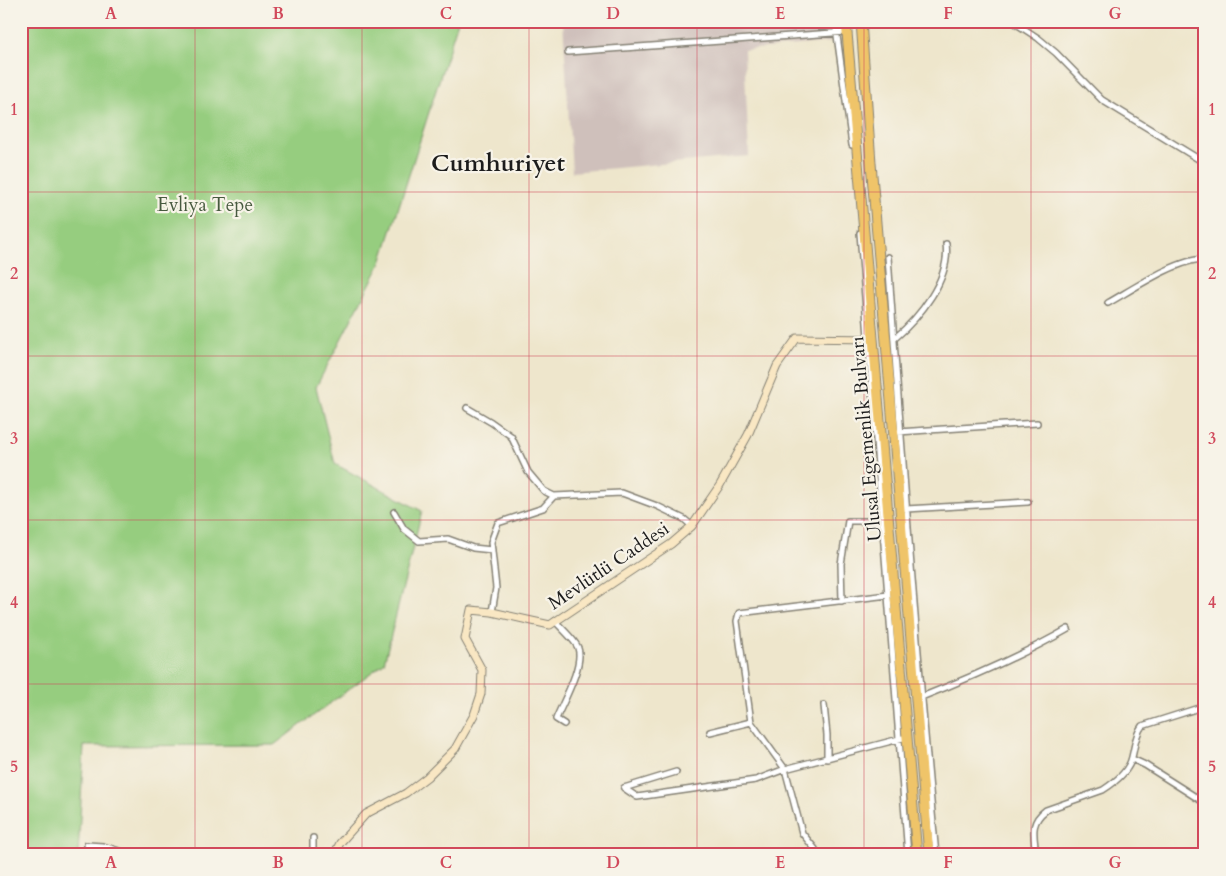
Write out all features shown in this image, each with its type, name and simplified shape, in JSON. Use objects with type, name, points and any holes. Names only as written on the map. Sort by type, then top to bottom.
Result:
[{"type":"highway","name":"Ulusal Egemenlik Bulvarı","points":[[846,21],[855,152],[904,738],[917,855]]},
{"type":"highway","name":"Ulusal Egemenlik Bulvarı","points":[[861,21],[871,163],[904,509],[929,855]]},
{"type":"highway","points":[[904,738],[920,736]]},
{"type":"street","points":[[835,21],[855,152]]},
{"type":"street","points":[[1012,21],[1038,38],[1056,53],[1102,100],[1205,163]]},
{"type":"street","points":[[568,52],[847,32]]},
{"type":"street","points":[[894,339],[922,310],[938,282],[944,267],[947,252],[946,244]]},
{"type":"street","points":[[888,256],[894,339],[897,432],[1037,423]]},
{"type":"street","points":[[1108,303],[1165,272],[1195,259],[1205,259]]},
{"type":"street","name":"Mevlütlü Caddesi","points":[[334,855],[340,843],[366,814],[406,793],[427,777],[455,749],[474,715],[481,694],[482,670],[465,639],[471,610],[492,612],[550,625],[671,544],[692,526],[720,485],[748,436],[777,366],[797,338],[871,338]]},
{"type":"street","points":[[871,338],[888,595],[904,738],[908,855]]},
{"type":"street","points":[[467,408],[511,436],[528,472],[544,491],[554,496],[622,493],[657,506],[684,519],[692,526]]},
{"type":"street","points":[[492,612],[496,588],[491,542],[498,522],[543,508],[554,496]]},
{"type":"street","points":[[904,509],[1028,502]]},
{"type":"street","points":[[394,512],[404,530],[419,541],[448,539],[473,548],[492,550]]},
{"type":"street","points":[[842,600],[840,564],[848,521],[873,521]]},
{"type":"street","points":[[816,855],[815,849],[802,833],[785,769],[751,722],[737,621],[739,613],[888,595]]},
{"type":"street","points":[[555,621],[578,647],[579,658],[574,676],[556,719],[564,724]]},
{"type":"street","points":[[936,855],[919,698],[995,666],[1040,645],[1068,629]]},
{"type":"street","points":[[824,705],[827,759]]},
{"type":"street","points":[[1036,855],[1033,830],[1040,814],[1046,810],[1103,790],[1122,774],[1132,759],[1137,734],[1142,726],[1205,706]]},
{"type":"street","points":[[710,732],[751,722]]},
{"type":"street","points":[[676,772],[624,788],[637,797],[756,780],[785,769],[904,738]]},
{"type":"street","points":[[1132,759],[1145,765],[1205,803]]},
{"type":"street","points":[[313,838],[313,855]]},
{"type":"street","points":[[88,845],[103,846],[132,855]]},
{"type":"shaded area","points":[[563,21],[829,21],[831,42],[744,50],[749,156],[572,172]]},
{"type":"green space","name":"Evliya Tepe","points":[[21,21],[458,21],[381,263],[316,387],[335,464],[422,511],[384,663],[274,745],[84,746],[78,855],[21,855]]},
{"type":"district","name":"Cumhuriyet","points":[[498,163]]}]
